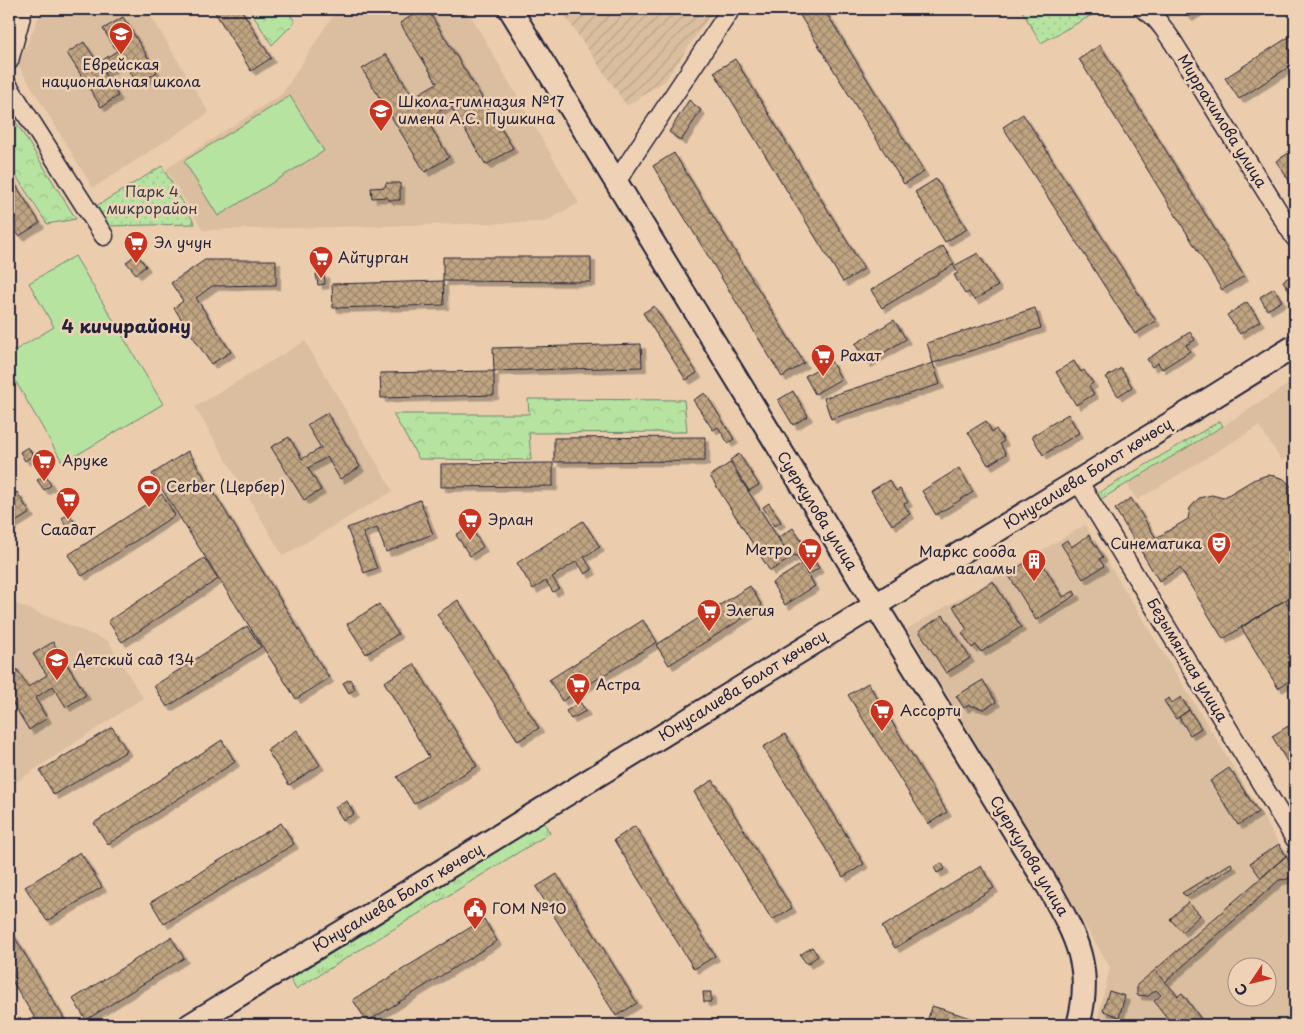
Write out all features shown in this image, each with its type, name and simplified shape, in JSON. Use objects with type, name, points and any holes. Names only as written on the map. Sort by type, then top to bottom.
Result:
[{"type":"main road","name":"Суеркулова улица","points":[[510,9],[1072,928],[1081,959],[1085,986],[1078,1025]]},
{"type":"main road","name":"Юнусалиева Болот көчөсү","points":[[190,1025],[875,606],[1295,346]]},
{"type":"street","points":[[9,62],[23,9]]},
{"type":"street","points":[[616,182],[731,9]]},
{"type":"street","name":"Миррахимова улица","points":[[1143,9],[1148,11],[1173,42],[1295,238]]},
{"type":"street","points":[[9,87],[104,236]]},
{"type":"street","name":"Безымянная улица","points":[[1078,481],[1295,839]]},
{"type":"shaded area","points":[[42,9],[147,9],[209,113],[93,188],[18,65]]},
{"type":"shaded area","name":"Школа-гимназия №17 имени А.С. Пушкина","points":[[337,9],[467,9],[579,203],[545,222],[203,230],[166,169],[282,94]]},
{"type":"shaded area","points":[[560,9],[714,9],[665,81],[627,106]]},
{"type":"shaded area","points":[[305,341],[393,491],[283,556],[195,407]]},
{"type":"shaded area","points":[[1295,380],[1295,453],[1282,461],[1259,426],[1137,500],[1127,484]]},
{"type":"shaded area","points":[[1085,525],[1231,763],[1286,856],[1284,858],[1295,877],[1295,1025],[1096,1025],[1110,967],[907,629]]},
{"type":"shaded area","points":[[9,601],[108,641],[143,698],[16,782],[9,771]]},
{"type":"green space","points":[[249,9],[287,9],[295,22],[272,45]]},
{"type":"green space","points":[[1021,9],[1090,9],[1092,15],[1041,43]]},
{"type":"green space","points":[[290,96],[324,151],[218,216],[184,161]]},
{"type":"green space","points":[[9,111],[76,219],[47,224],[9,165]]},
{"type":"green space","name":"Парк 4 микрорайон","points":[[162,166],[195,224],[104,226],[93,208]]},
{"type":"green space","points":[[75,256],[163,404],[63,463],[9,370],[9,354],[54,327],[29,283]]},
{"type":"green space","points":[[528,399],[684,400],[687,432],[529,433],[531,460],[419,459],[393,414],[529,414]]},
{"type":"green space","points":[[1220,421],[1223,426],[1098,501],[1095,495]]},
{"type":"green space","points":[[544,823],[550,833],[296,989],[290,979]]},
{"type":"building","points":[[213,9],[241,9],[271,58],[251,71]]},
{"type":"building","points":[[423,9],[427,9],[513,148],[486,165],[450,105],[426,119],[449,157],[425,172],[362,69],[386,54],[413,97],[437,83],[400,23]]},
{"type":"building","points":[[796,9],[824,9],[924,172],[904,184]]},
{"type":"building","points":[[1182,9],[1201,9],[1188,17]]},
{"type":"building","name":"Еврейская национальная школа","points":[[123,17],[157,72],[138,84],[123,61],[104,73],[118,96],[101,107],[67,53],[84,42],[98,63],[117,51],[103,29]]},
{"type":"building","points":[[1295,33],[1295,63],[1239,99],[1225,78]]},
{"type":"building","points":[[1100,45],[1244,276],[1222,290],[1079,59]]},
{"type":"building","points":[[735,59],[864,269],[843,282],[714,72]]},
{"type":"building","points":[[689,100],[701,110],[681,141],[669,132]]},
{"type":"building","points":[[1023,114],[1156,321],[1135,334],[1003,127]]},
{"type":"building","points":[[1295,149],[1295,178],[1290,182],[1276,161]]},
{"type":"building","points":[[674,153],[804,363],[782,377],[653,166]]},
{"type":"building","points":[[9,175],[40,223],[19,236],[9,221]]},
{"type":"building","points":[[936,179],[967,229],[945,242],[915,192]]},
{"type":"building","points":[[386,183],[400,183],[400,200],[389,200],[387,197],[372,198],[371,188],[385,187]]},
{"type":"building","points":[[943,246],[954,264],[882,308],[871,290]]},
{"type":"building","points":[[978,253],[998,286],[974,300],[969,292],[965,294],[954,275],[958,273],[954,266]]},
{"type":"building","name":"Эл учун","points":[[137,254],[146,266],[136,274],[126,262]]},
{"type":"building","points":[[443,257],[591,257],[591,282],[443,281]]},
{"type":"building","points":[[205,260],[276,260],[276,285],[212,286],[196,298],[231,352],[211,364],[174,308],[183,301],[171,283]]},
{"type":"building","name":"Айтурган","points":[[324,273],[325,284],[318,285],[316,274]]},
{"type":"building","points":[[1295,273],[1295,289],[1290,292],[1283,281]]},
{"type":"building","points":[[443,281],[444,305],[333,308],[332,284]]},
{"type":"building","points":[[1274,288],[1282,301],[1267,310],[1260,297]]},
{"type":"building","points":[[1247,302],[1260,321],[1240,334],[1227,315]]},
{"type":"building","points":[[654,306],[697,373],[686,380],[643,313]]},
{"type":"building","points":[[1035,308],[1041,328],[933,363],[927,343]]},
{"type":"building","points":[[894,320],[906,339],[867,363],[855,344]]},
{"type":"building","points":[[1190,332],[1195,340],[1186,345],[1190,351],[1162,369],[1158,363],[1152,367],[1147,359]]},
{"type":"building","points":[[641,344],[642,367],[494,371],[493,348]]},
{"type":"building","name":"Рахат","points":[[831,361],[841,379],[815,394],[805,376]]},
{"type":"building","points":[[1074,361],[1081,372],[1084,370],[1093,383],[1089,386],[1094,394],[1076,405],[1056,372]]},
{"type":"building","points":[[933,363],[940,384],[831,419],[824,398]]},
{"type":"building","points":[[1121,368],[1132,387],[1118,396],[1106,377]]},
{"type":"building","points":[[494,371],[494,395],[381,398],[380,373]]},
{"type":"building","points":[[793,391],[808,416],[793,425],[778,400]]},
{"type":"building","points":[[705,393],[734,439],[728,443],[718,427],[713,430],[693,400]]},
{"type":"building","points":[[327,413],[360,467],[340,479],[327,457],[308,468],[321,490],[304,500],[271,447],[289,437],[302,459],[321,448],[307,425]]},
{"type":"building","points":[[1068,414],[1079,433],[1043,455],[1032,436]]},
{"type":"building","points":[[986,421],[992,432],[996,429],[1004,441],[1000,444],[1006,454],[988,465],[968,432]]},
{"type":"building","points":[[705,437],[705,461],[554,462],[554,438]]},
{"type":"building","points":[[28,447],[33,455],[25,461],[20,452]]},
{"type":"building","points":[[188,451],[329,678],[296,699],[152,474]]},
{"type":"building","points":[[739,454],[759,485],[749,491],[730,460]]},
{"type":"building","points":[[553,463],[553,486],[441,487],[441,464]]},
{"type":"building","points":[[730,463],[791,558],[770,571],[710,476]]},
{"type":"building","points":[[959,468],[973,492],[936,515],[922,491]]},
{"type":"building","name":"Аруке","points":[[45,475],[51,485],[44,490],[37,480]]},
{"type":"building","points":[[1267,475],[1284,479],[1295,491],[1295,594],[1223,639],[1180,568],[1159,581],[1139,548],[1188,519],[1190,508],[1199,498],[1212,495],[1223,498],[1253,480]]},
{"type":"building","points":[[889,480],[896,491],[900,489],[908,502],[904,504],[910,514],[892,525],[871,491]]},
{"type":"building","points":[[17,492],[30,513],[9,526],[9,497]]},
{"type":"building","points":[[162,494],[175,515],[82,576],[68,555]]},
{"type":"building","points":[[1131,498],[1156,538],[1139,548],[1115,509]]},
{"type":"building","points":[[420,500],[433,534],[386,552],[377,528],[363,533],[377,568],[364,573],[347,528]]},
{"type":"building","points":[[769,503],[781,522],[774,526],[763,507]]},
{"type":"building","name":"Саадат","points":[[70,514],[74,522],[66,527],[62,518]]},
{"type":"building","points":[[583,521],[600,547],[584,557],[592,570],[585,574],[577,561],[552,577],[559,588],[553,592],[546,581],[533,589],[517,563]]},
{"type":"building","name":"Эрлан","points":[[470,526],[483,547],[470,556],[456,535]]},
{"type":"building","points":[[793,528],[819,568],[808,575],[796,555],[791,558],[778,538]]},
{"type":"building","points":[[1089,535],[1103,557],[1099,559],[1104,566],[1083,579],[1061,544],[1067,540],[1071,547]]},
{"type":"building","name":"Маркс соода ааламы","points":[[1037,555],[1063,597],[1074,591],[1076,595],[1036,620],[1008,574]]},
{"type":"building","points":[[204,558],[218,579],[122,642],[108,621]]},
{"type":"building","points":[[802,564],[815,586],[785,605],[772,583]]},
{"type":"building","points":[[993,581],[1021,627],[981,652],[976,645],[972,648],[962,633],[967,630],[953,606]]},
{"type":"building","points":[[750,586],[762,606],[669,665],[656,645]]},
{"type":"building","points":[[458,600],[539,728],[518,741],[437,614]]},
{"type":"building","points":[[1285,600],[1295,616],[1295,677],[1278,688],[1241,627]]},
{"type":"building","points":[[379,604],[398,634],[366,654],[347,624]]},
{"type":"building","points":[[943,615],[970,658],[946,673],[919,631]]},
{"type":"building","points":[[643,620],[657,642],[562,701],[549,680]]},
{"type":"building","points":[[247,626],[261,647],[167,707],[154,686]]},
{"type":"building","name":"Детский сад 134","points":[[53,642],[86,695],[66,707],[53,686],[35,698],[47,718],[29,730],[9,697],[9,669],[14,665],[28,687],[47,675],[33,654]]},
{"type":"building","points":[[414,664],[477,766],[414,804],[397,777],[429,757],[384,682]]},
{"type":"building","points":[[350,679],[355,689],[349,693],[343,683]]},
{"type":"building","points":[[983,680],[996,702],[984,709],[969,705],[964,708],[956,696]]},
{"type":"building","points":[[868,683],[947,812],[928,824],[848,695]]},
{"type":"building","points":[[1181,697],[1189,710],[1176,719],[1164,701],[1169,698],[1172,703]]},
{"type":"building","name":"Астра","points":[[580,702],[586,711],[571,719],[566,711]]},
{"type":"building","points":[[1189,710],[1201,728],[1190,735],[1179,717]]},
{"type":"building","points":[[1295,722],[1295,775],[1272,736]]},
{"type":"building","points":[[112,727],[127,751],[54,795],[40,771]]},
{"type":"building","points":[[297,730],[320,765],[289,785],[267,750]]},
{"type":"building","points":[[785,734],[864,864],[843,877],[763,747]]},
{"type":"building","points":[[222,740],[235,762],[108,844],[94,823]]},
{"type":"building","points":[[1229,768],[1258,812],[1238,825],[1210,781]]},
{"type":"building","points":[[713,780],[792,908],[772,920],[694,792]]},
{"type":"building","points":[[347,801],[354,814],[343,820],[335,807]]},
{"type":"building","points":[[281,823],[294,844],[164,924],[151,902]]},
{"type":"building","points":[[635,826],[715,956],[694,969],[614,840]]},
{"type":"building","points":[[1279,844],[1286,856],[1261,878],[1250,863]]},
{"type":"building","points":[[80,852],[102,887],[47,921],[25,887]]},
{"type":"building","points":[[1286,856],[1295,872],[1288,879],[1279,880],[1165,982],[1155,970]]},
{"type":"building","points":[[942,863],[945,869],[937,873],[934,867]]},
{"type":"building","points":[[1231,863],[1233,867],[1186,896],[1182,893]]},
{"type":"building","points":[[981,866],[994,888],[895,948],[882,927]]},
{"type":"building","points":[[557,874],[637,1003],[616,1016],[536,887]]},
{"type":"building","points":[[1188,902],[1200,915],[1182,932],[1170,919]]},
{"type":"building","points":[[484,919],[497,941],[367,1022],[353,1000]]},
{"type":"building","points":[[9,928],[68,1025],[39,1025],[9,976]]},
{"type":"building","points":[[171,937],[184,958],[86,1020],[73,999]]},
{"type":"building","points":[[812,947],[818,956],[807,964],[800,955]]},
{"type":"building","points":[[1155,970],[1178,996],[1182,993],[1205,1025],[1169,1025],[1168,1019],[1154,1001],[1161,995],[1156,990],[1148,996],[1137,995],[1137,985]]},
{"type":"building","points":[[1109,991],[1125,996],[1119,1017],[1103,1011]]},
{"type":"building","points":[[703,992],[711,992],[711,1002],[704,1002]]},
{"type":"building","points":[[932,1006],[994,1025],[926,1025]]},
{"type":"place","name":"Еврейская национальная школа","points":[[121,55]]},
{"type":"place","name":"Школа-гимназия №17 имени А.С. Пушкина","points":[[381,132]]},
{"type":"place","name":"Эл учун","points":[[136,264]]},
{"type":"place","name":"Айтурган","points":[[321,279]]},
{"type":"place","name":"Рахат","points":[[823,377]]},
{"type":"place","name":"Аруке","points":[[44,482]]},
{"type":"place","name":"Cerber (Цербер)","points":[[149,508]]},
{"type":"place","name":"Саадат","points":[[68,520]]},
{"type":"place","name":"Эрлан","points":[[470,541]]},
{"type":"place","name":"Синематика","points":[[1219,565]]},
{"type":"place","name":"Метро","points":[[810,571]]},
{"type":"place","name":"Маркс соода ааламы","points":[[1034,582]]},
{"type":"place","name":"Элегия","points":[[709,632]]},
{"type":"place","name":"Детский сад 134","points":[[57,681]]},
{"type":"place","name":"Астра","points":[[578,706]]},
{"type":"place","name":"Ассорти","points":[[882,732]]},
{"type":"place","name":"ГОМ №10","points":[[475,930]]},
{"type":"district","name":"4 кичирайону","points":[[126,327]]}]
